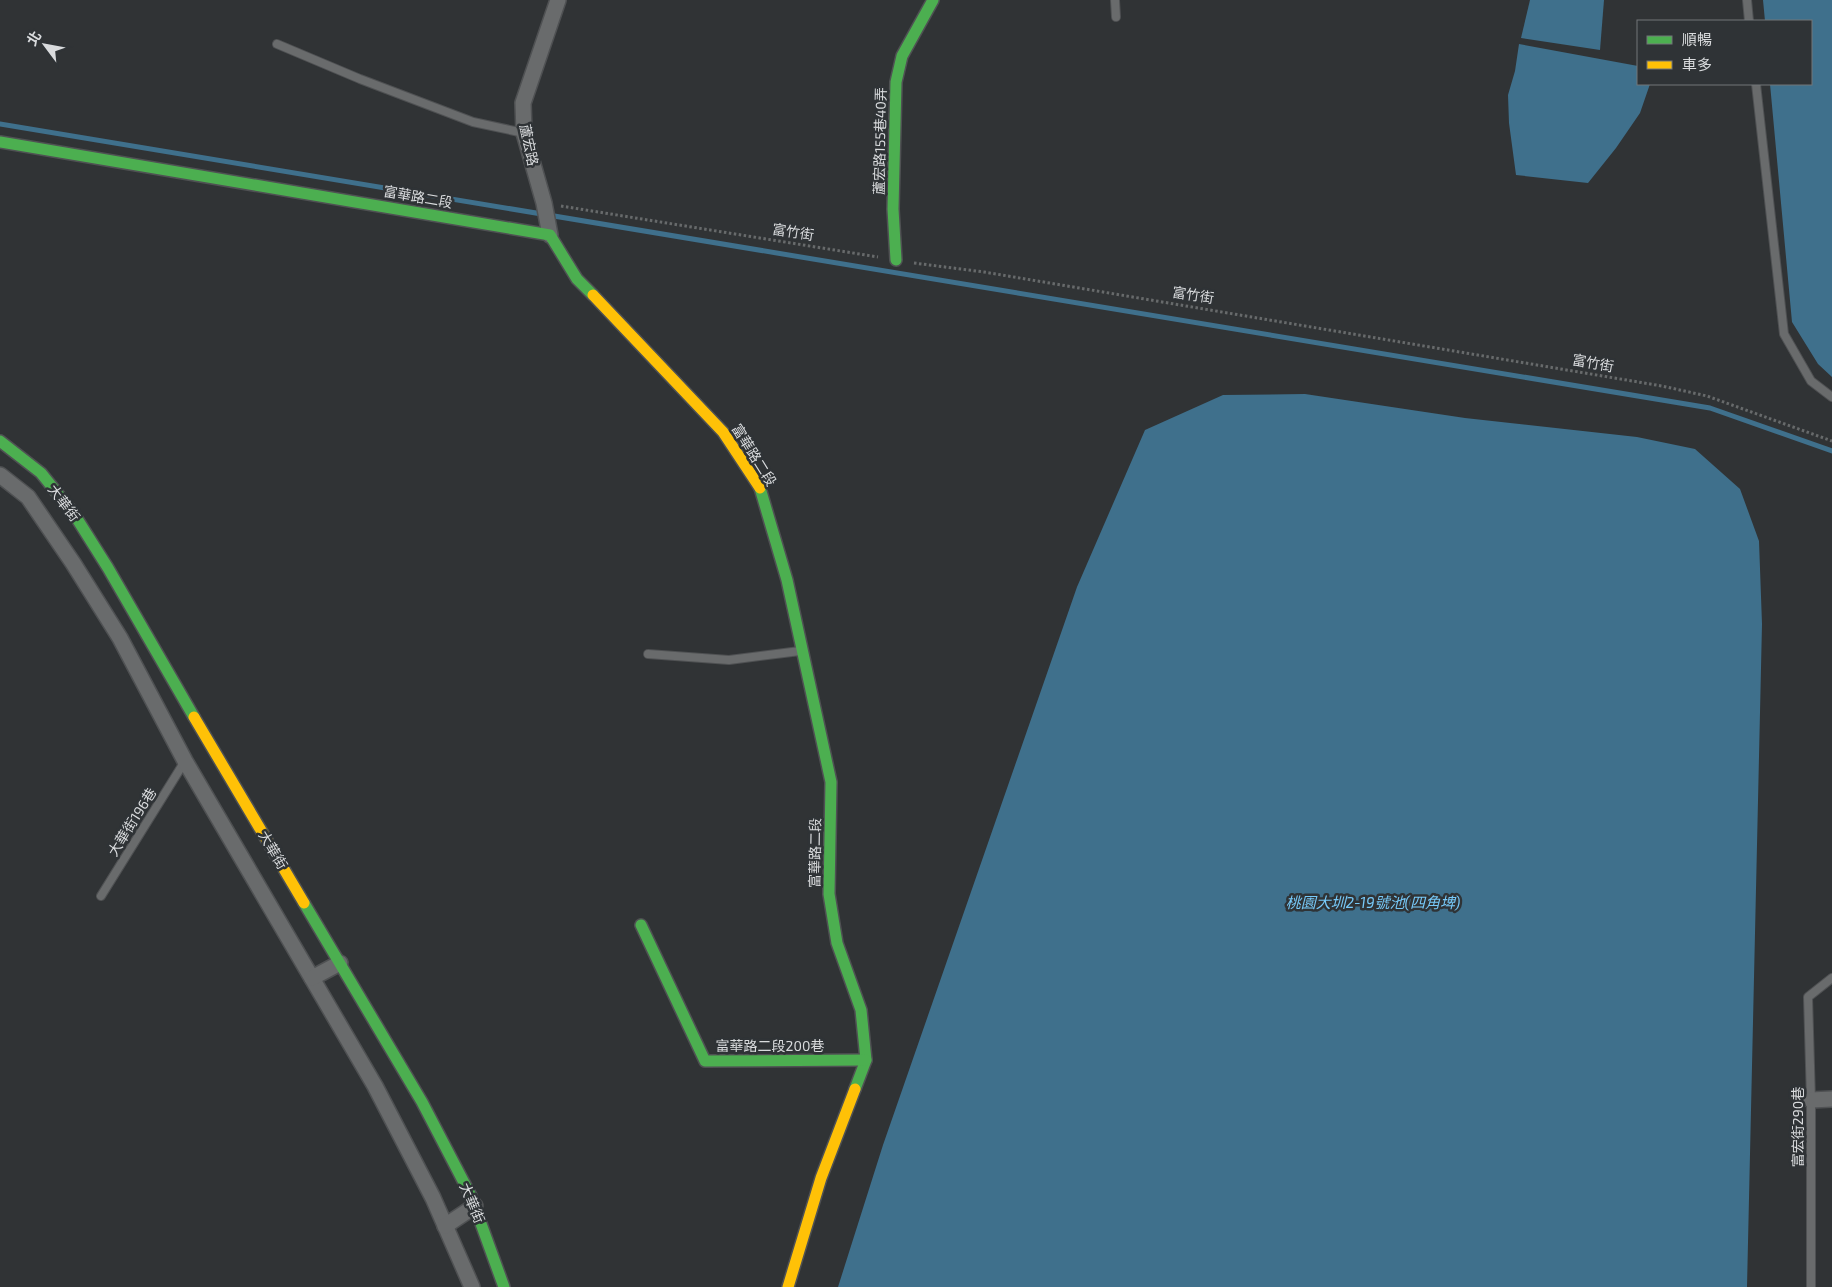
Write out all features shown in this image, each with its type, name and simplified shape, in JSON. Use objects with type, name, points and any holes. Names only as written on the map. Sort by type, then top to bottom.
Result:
[{"type":"street","name":"蘆宏路","points":[[546,217],[524,133],[523,103],[558,0]]},
{"type":"street","name":"蘆宏路155巷40弄","points":[[896,260],[893,209],[896,82],[902,56],[933,0]]},
{"type":"street","name":"富華路二段","points":[[0,142],[546,217],[577,279],[723,432],[761,489],[787,580],[831,782],[829,894],[837,943],[861,1010],[866,1060],[821,1178],[788,1287]]},
{"type":"street","name":"大華街","points":[[0,441],[41,473],[74,514],[108,568],[164,667],[422,1102],[471,1196],[504,1287]]},
{"type":"street","name":"大華街","points":[[0,475],[28,497],[73,563],[120,638],[185,761],[375,1086],[433,1198],[472,1287]]},
{"type":"street","points":[[142,680],[164,667]]},
{"type":"street","name":"富華路二段200巷","points":[[641,925],[705,1061],[866,1060]]},
{"type":"street","points":[[312,978],[340,963]]},
{"type":"street","points":[[1810,1100],[1832,1099]]},
{"type":"street","points":[[445,1226],[475,1206]]},
{"type":"lane","points":[[1115,0],[1116,17]]},
{"type":"lane","points":[[1747,0],[1749,20]]},
{"type":"lane","points":[[278,44],[360,79],[473,122],[524,133]]},
{"type":"lane","points":[[1756,85],[1784,334],[1812,381],[1832,397]]},
{"type":"lane","points":[[648,654],[729,660],[802,651]]},
{"type":"lane","name":"大華街196巷","points":[[100,896],[185,761]]},
{"type":"lane","name":"富宏街290巷","points":[[1811,1287],[1808,997],[1832,978]]},
{"type":"path","name":"富竹街","points":[[546,217],[984,272],[1662,386],[1706,396],[1832,441]]},
{"type":"water","points":[[1530,0],[1604,0],[1600,50],[1521,38]]},
{"type":"water","points":[[1763,0],[1832,0],[1832,377],[1818,364],[1792,322],[1770,85],[1812,85],[1812,20],[1765,20]]},
{"type":"water","points":[[1519,44],[1637,66],[1637,85],[1650,85],[1640,113],[1616,148],[1588,183],[1516,175],[1509,123],[1508,95],[1515,71]]},
{"type":"water","name":"桃園大圳2-19號池(四角埤)","points":[[1305,394],[1465,418],[1637,437],[1695,449],[1740,489],[1759,541],[1762,624],[1747,1287],[838,1287],[883,1145],[1077,587],[1145,430],[1223,395]]},
{"type":"waterway","points":[[0,124],[1710,408],[1832,451]]},
{"type":"traffic: fast","points":[[896,260],[893,209],[896,82],[902,56],[933,0]]},
{"type":"traffic: fast","points":[[0,142],[550,235],[577,279],[593,295]]},
{"type":"traffic: fast","points":[[0,441],[41,473],[74,514],[108,568],[194,717]]},
{"type":"traffic: fast","points":[[760,488],[787,580],[831,782],[829,894],[837,943],[861,1010],[866,1060],[855,1089]]},
{"type":"traffic: fast","points":[[304,903],[422,1102],[471,1196],[504,1287]]},
{"type":"traffic: fast","points":[[641,925],[705,1061],[866,1060]]},
{"type":"traffic: slow","points":[[593,295],[723,432],[760,488]]},
{"type":"traffic: slow","points":[[194,717],[304,903]]},
{"type":"traffic: slow","points":[[788,1287],[821,1178],[855,1089]]}]
